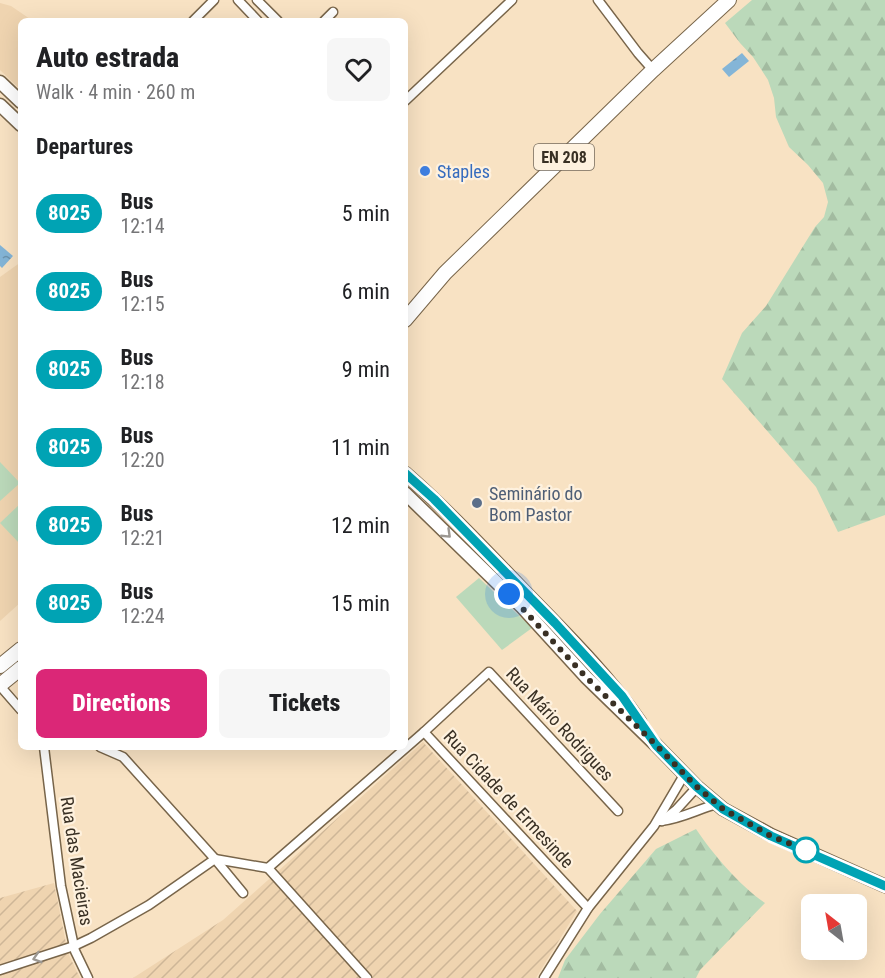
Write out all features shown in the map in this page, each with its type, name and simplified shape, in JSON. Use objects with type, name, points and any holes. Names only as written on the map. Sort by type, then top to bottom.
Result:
[{"type":"main road","name":"EN 208","points":[[408,316],[445,273],[653,70],[729,0]]},
{"type":"main road","points":[[0,82],[18,99]]},
{"type":"main road","points":[[0,105],[18,122]]},
{"type":"main road","points":[[408,476],[434,499],[555,623],[622,696],[656,745]]},
{"type":"main road","points":[[408,496],[522,607],[586,677],[684,775],[723,809],[771,836],[885,886]]},
{"type":"main road","points":[[0,666],[18,651]]},
{"type":"main road","points":[[0,685],[18,670]]},
{"type":"street","points":[[196,18],[214,0]]},
{"type":"street","points":[[238,0],[255,18]]},
{"type":"street","points":[[257,0],[275,18]]},
{"type":"street","points":[[408,98],[512,0]]},
{"type":"street","points":[[598,0],[653,70]]},
{"type":"street","points":[[327,18],[333,12]]},
{"type":"street","name":"Rua Mário Rodrigues","points":[[424,732],[489,672],[618,811]]},
{"type":"street","points":[[0,685],[18,706]]},
{"type":"street","name":"Rua Cidade de Ermesinde","points":[[408,746],[424,732],[588,908]]},
{"type":"street","name":"Rua das Macieiras","points":[[44,750],[61,886],[74,946],[88,978]]},
{"type":"street","points":[[107,750],[123,757],[243,893]]},
{"type":"street","name":"Rua Cidade de Ermesinde","points":[[268,868],[403,750]]},
{"type":"street","points":[[544,978],[588,908],[658,823],[684,775]]},
{"type":"street","points":[[658,823],[676,810],[697,787]]},
{"type":"street","points":[[658,823],[717,804]]},
{"type":"street","points":[[0,970],[74,946],[91,938],[149,905],[215,859],[268,868],[367,978]]},
{"type":"shaded area","points":[[0,3],[11,6],[29,18],[18,18],[18,87],[0,70]]},
{"type":"shaded area","points":[[18,264],[18,605],[0,621],[0,277]]},
{"type":"shaded area","points":[[423,742],[577,911],[536,978],[133,978],[223,920]]},
{"type":"shaded area","points":[[54,883],[68,953],[80,978],[0,978],[0,898]]},
{"type":"green space","points":[[752,0],[885,0],[885,515],[838,532],[816,487],[722,379],[742,333],[766,306],[815,227],[824,217],[828,202],[823,183],[789,147],[776,117],[774,98],[768,80],[753,57],[725,23]]},
{"type":"green space","points":[[0,462],[18,481],[18,485],[0,501]]},
{"type":"green space","points":[[18,506],[18,542],[0,523]]},
{"type":"green space","points":[[479,578],[532,628],[502,650],[456,597]]},
{"type":"green space","points":[[696,829],[728,869],[746,888],[765,903],[700,970],[696,978],[558,978],[565,960],[600,914],[656,849]]},
{"type":"water","points":[[742,53],[749,61],[729,77],[722,69]]},
{"type":"water","points":[[0,245],[13,256],[2,268],[0,266]]},
{"type":"bus line","name":"8025","points":[[408,476],[434,499],[555,623],[622,696],[656,745],[697,787],[723,809],[771,836],[885,886]]},
{"type":"place","name":"Staples","points":[[425,171]]},
{"type":"place","name":"Seminário do Bom Pastor","points":[[477,503]]},
{"type":"route","points":[[509,594],[586,677],[697,787],[723,809],[771,836],[808,851],[806,850]]}]
